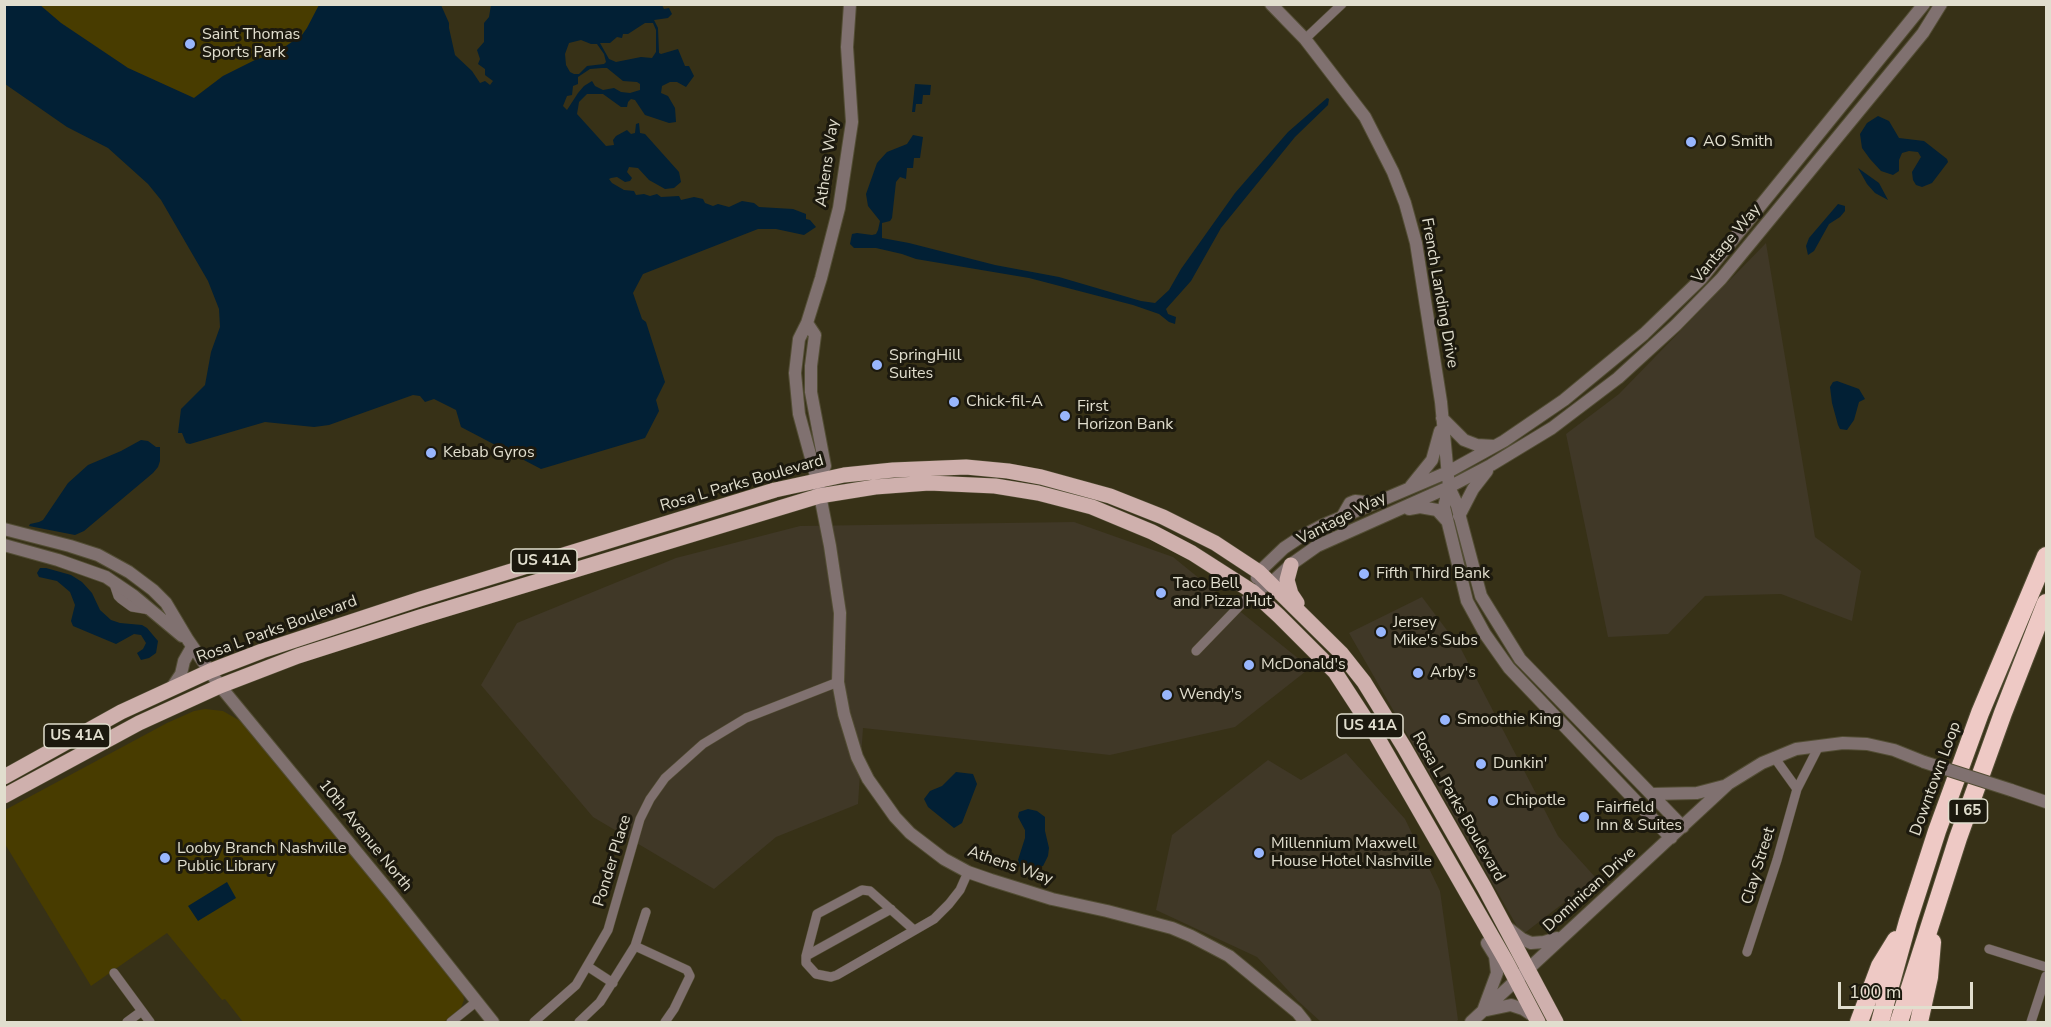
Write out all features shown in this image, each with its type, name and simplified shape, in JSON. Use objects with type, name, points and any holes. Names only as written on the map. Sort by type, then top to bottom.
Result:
[{"type":"highway","name":"Downtown Loop","points":[[1880,1023],[1908,921],[1937,831],[1980,713],[2046,556]]},
{"type":"highway","name":"I 65","points":[[1899,1023],[1935,906],[2003,713],[2046,603]]},
{"type":"highway","points":[[1919,1023],[1929,977],[1935,906]]},
{"type":"highway","points":[[1859,1023],[1880,966],[1908,921]]},
{"type":"main road","name":"Rosa L Parks Boulevard","points":[[4,777],[121,712],[210,671],[262,651],[775,490],[844,475],[890,471],[966,467],[1008,471],[1041,477],[1103,494],[1163,517],[1215,543],[1259,572],[1341,653],[1359,676],[1404,747],[1504,925],[1537,1020]]},
{"type":"main road","name":"Rosa L Parks Boulevard","points":[[4,796],[139,723],[220,686],[298,656],[420,617],[819,496],[875,487],[929,483],[995,486],[1038,493],[1092,507],[1152,532],[1192,553],[1253,592],[1335,672],[1376,735],[1470,899],[1556,1023]]},
{"type":"main road","points":[[1291,565],[1288,583],[1291,594],[1304,616]]},
{"type":"main road","points":[[1376,735],[1406,771],[1425,802],[1439,809]]},
{"type":"street","name":"Athens Way","points":[[850,4],[847,47],[852,122],[839,208],[821,278],[807,323],[799,339],[795,389],[830,546],[840,613],[838,682],[844,714],[857,757],[879,797],[910,833],[936,853],[968,872],[1052,899],[1172,928],[1191,936],[1229,956],[1296,1012],[1305,1023]]},
{"type":"street","name":"French Landing Drive","points":[[1271,4],[1305,39],[1365,117],[1393,172],[1405,203],[1416,243],[1442,418],[1449,487],[1460,516],[1480,596],[1520,659],[1683,828]]},
{"type":"street","points":[[1305,39],[1342,4]]},
{"type":"street","name":"Vantage Way","points":[[1253,592],[1259,572],[1284,548],[1302,536],[1448,472],[1496,446],[1546,414],[1644,334],[1701,279],[1924,4]]},
{"type":"street","name":"Vantage Way","points":[[1253,592],[1272,584],[1291,565],[1317,546],[1449,487],[1491,465],[1552,428],[1641,358],[1688,314],[1726,273],[1923,33],[1941,4]]},
{"type":"street","points":[[1442,418],[1464,440],[1477,445],[1496,446]]},
{"type":"street","points":[[1408,490],[1432,460],[1436,451],[1442,418]]},
{"type":"street","points":[[1460,516],[1479,480],[1491,465]]},
{"type":"street","name":"French Landing Drive","points":[[1449,487],[1444,507],[1447,521],[1467,601],[1485,634],[1509,668],[1534,696],[1671,838]]},
{"type":"street","points":[[1393,512],[1420,507],[1437,510],[1447,521]]},
{"type":"street","points":[[4,529],[89,552],[129,572],[153,590],[166,603],[190,643],[181,674],[171,689]]},
{"type":"street","points":[[4,545],[87,569],[113,582],[152,610],[190,643]]},
{"type":"street","points":[[1196,651],[1253,592]]},
{"type":"street","points":[[1467,601],[1480,596]]},
{"type":"street","name":"10th Avenue North","points":[[190,643],[220,686],[392,895],[493,1023]]},
{"type":"street","name":"Ponder Place","points":[[534,1023],[576,986],[608,930],[640,819],[650,799],[665,778],[703,744],[746,718],[838,682]]},
{"type":"street","name":"Dominican Drive","points":[[1471,1023],[1728,784],[1774,757],[1796,749],[1843,743],[1867,744],[1894,750],[2046,802]]},
{"type":"street","name":"Clay Street","points":[[1748,952],[1797,789],[1819,746]]},
{"type":"street","points":[[1600,763],[1611,751]]},
{"type":"street","points":[[1774,757],[1797,789]]},
{"type":"street","points":[[1652,794],[1697,793],[1728,784]]},
{"type":"street","points":[[914,930],[870,891],[862,890],[817,914],[806,963],[816,975],[831,977],[837,975],[934,919],[960,890],[968,872]]},
{"type":"street","points":[[1470,899],[1470,912],[1495,956],[1497,973],[1483,1012]]},
{"type":"street","points":[[806,956],[891,909]]},
{"type":"street","points":[[579,1023],[600,1002],[613,983],[635,946],[646,912]]},
{"type":"street","points":[[1504,925],[1531,943],[1561,937]]},
{"type":"street","points":[[635,946],[687,970],[690,976],[665,1023]]},
{"type":"street","points":[[1989,949],[2046,967]]},
{"type":"street","points":[[587,966],[613,983]]},
{"type":"street","points":[[114,973],[150,1023]]},
{"type":"street","points":[[2031,1023],[2046,976]]},
{"type":"street","points":[[451,1023],[476,1002]]},
{"type":"street","points":[[1483,1012],[1511,1005],[1523,1009],[1537,1020]]},
{"type":"street","points":[[127,1023],[142,1011]]},
{"type":"shaded area","name":"Saint Thomas Sports Park","points":[[40,5],[319,5],[302,35],[275,53],[223,76],[194,98],[128,68],[61,23]]},
{"type":"shaded area","points":[[1766,243],[1815,537],[1861,571],[1852,621],[1781,594],[1705,596],[1668,634],[1608,637],[1566,434],[1619,394]]},
{"type":"shaded area","points":[[1074,522],[1173,557],[1310,668],[1235,727],[1110,755],[863,728],[858,804],[776,837],[714,889],[593,817],[481,685],[517,623],[676,558],[800,526]]},
{"type":"shaded area","points":[[1422,597],[1461,649],[1558,836],[1596,878],[1522,935],[1349,633]]},
{"type":"shaded area","points":[[205,709],[223,711],[244,723],[463,992],[464,1000],[461,1008],[444,1022],[243,1022],[167,933],[91,986],[5,844],[5,810],[167,723],[194,711]]},
{"type":"shaded area","points":[[1346,753],[1405,819],[1440,891],[1458,1020],[1456,1022],[1321,1022],[1257,957],[1156,910],[1172,835],[1268,760],[1301,780]]},
{"type":"water","points":[[4,5],[40,5],[61,23],[128,68],[194,98],[223,76],[255,60],[276,53],[302,35],[319,5],[441,5],[449,23],[455,55],[472,71],[480,83],[485,81],[490,85],[493,81],[485,75],[485,69],[478,64],[480,59],[477,50],[484,42],[484,23],[489,17],[491,5],[662,5],[664,9],[669,8],[672,14],[668,18],[654,20],[658,28],[659,53],[678,49],[685,66],[689,66],[694,76],[686,87],[677,82],[670,82],[662,86],[661,93],[668,96],[675,108],[676,122],[669,123],[645,115],[635,100],[631,99],[627,107],[621,107],[603,94],[587,94],[579,102],[577,114],[606,146],[614,145],[613,140],[616,136],[627,130],[631,134],[635,133],[636,124],[639,123],[640,133],[645,134],[679,172],[681,182],[674,188],[665,189],[649,180],[638,168],[629,167],[627,172],[632,178],[630,181],[625,182],[617,177],[609,179],[624,190],[634,191],[636,195],[679,196],[681,200],[694,197],[703,199],[705,203],[713,206],[718,204],[729,207],[742,201],[754,203],[759,207],[793,209],[806,214],[806,219],[816,227],[804,235],[776,229],[758,229],[643,274],[633,293],[642,319],[646,322],[665,382],[656,400],[659,411],[645,438],[541,469],[461,427],[456,410],[434,399],[425,402],[420,396],[413,395],[329,425],[314,427],[265,422],[190,444],[186,443],[182,433],[178,433],[181,409],[205,385],[211,352],[220,327],[219,309],[208,281],[161,200],[148,184],[108,148],[67,127],[5,84]],"holes":[[[645,23],[653,23],[656,30],[656,52],[652,58],[641,57],[616,62],[609,59],[600,43],[610,43],[617,37],[622,38],[623,34],[628,34]],[[581,40],[597,44],[606,62],[587,66],[579,74],[570,72],[566,65],[565,54],[569,43]],[[607,68],[623,81],[637,82],[640,84],[640,90],[630,93],[614,88],[603,90],[595,86],[592,81],[584,86],[567,110],[563,106],[567,96],[572,95],[573,86],[578,84],[578,77],[590,69]]]},
{"type":"water","points":[[915,84],[931,85],[930,95],[923,95],[922,104],[916,104],[915,112],[912,112]]},
{"type":"water","points":[[1327,98],[1329,99],[1328,105],[1295,137],[1221,228],[1191,281],[1166,309],[1168,314],[1176,317],[1175,324],[1159,314],[1133,305],[1029,278],[916,259],[876,248],[854,248],[850,244],[852,234],[876,234],[880,221],[868,206],[866,194],[877,163],[887,152],[907,144],[913,135],[923,137],[920,158],[914,158],[913,168],[907,168],[906,179],[900,177],[896,182],[892,218],[882,223],[882,238],[995,265],[1059,277],[1155,303],[1169,290],[1181,269],[1235,193],[1288,132]]},
{"type":"water","points":[[1878,116],[1889,121],[1899,138],[1924,141],[1947,159],[1948,162],[1932,183],[1922,187],[1916,185],[1913,180],[1912,172],[1921,157],[1918,152],[1902,153],[1899,160],[1899,171],[1893,175],[1881,171],[1870,159],[1862,148],[1860,134],[1867,123]]},
{"type":"water","points":[[1858,168],[1879,183],[1888,200],[1875,193]]},
{"type":"water","points":[[1838,204],[1845,206],[1845,211],[1829,224],[1814,251],[1808,255],[1806,246],[1809,238]]},
{"type":"water","points":[[1837,381],[1859,389],[1865,399],[1859,402],[1854,420],[1847,430],[1840,429],[1832,403],[1830,387],[1833,382]]},
{"type":"water","points":[[141,440],[160,447],[158,467],[84,531],[75,535],[29,526],[43,520],[68,483],[88,465]]},
{"type":"water","points":[[40,568],[71,575],[82,582],[92,593],[100,610],[111,620],[142,625],[147,628],[158,641],[156,653],[141,660],[137,653],[146,643],[141,635],[134,634],[116,644],[73,626],[71,621],[75,605],[70,592],[57,581],[39,577],[37,573]]},
{"type":"water","points":[[956,772],[973,774],[977,784],[962,823],[954,828],[928,807],[924,799],[930,791],[942,786]]},
{"type":"water","points":[[1028,809],[1037,811],[1045,817],[1049,848],[1043,866],[1029,870],[1021,868],[1018,860],[1025,838],[1025,830],[1018,817],[1019,812]]},
{"type":"water","points":[[227,882],[236,898],[198,921],[188,906]]},
{"type":"place","name":"Saint Thomas Sports Park","points":[[190,44]]},
{"type":"place","name":"AO Smith","points":[[1691,142]]},
{"type":"place","name":"SpringHill Suites","points":[[877,365]]},
{"type":"place","name":"Chick-fil-A","points":[[954,402]]},
{"type":"place","name":"First Horizon Bank","points":[[1065,416]]},
{"type":"place","name":"Kebab Gyros","points":[[431,453]]},
{"type":"place","name":"Fifth Third Bank","points":[[1364,574]]},
{"type":"place","name":"Taco Bell and Pizza Hut","points":[[1161,593]]},
{"type":"place","name":"Jersey Mike's Subs","points":[[1381,632]]},
{"type":"place","name":"McDonald's","points":[[1249,665]]},
{"type":"place","name":"Arby's","points":[[1418,673]]},
{"type":"place","name":"Wendy's","points":[[1167,695]]},
{"type":"place","name":"Smoothie King","points":[[1445,720]]},
{"type":"place","name":"Dunkin'","points":[[1481,764]]},
{"type":"place","name":"Chipotle","points":[[1493,801]]},
{"type":"place","name":"Fairfield Inn & Suites","points":[[1584,817]]},
{"type":"place","name":"Millennium Maxwell House Hotel Nashville","points":[[1259,853]]},
{"type":"place","name":"Looby Branch Nashville Public Library","points":[[165,858]]}]
